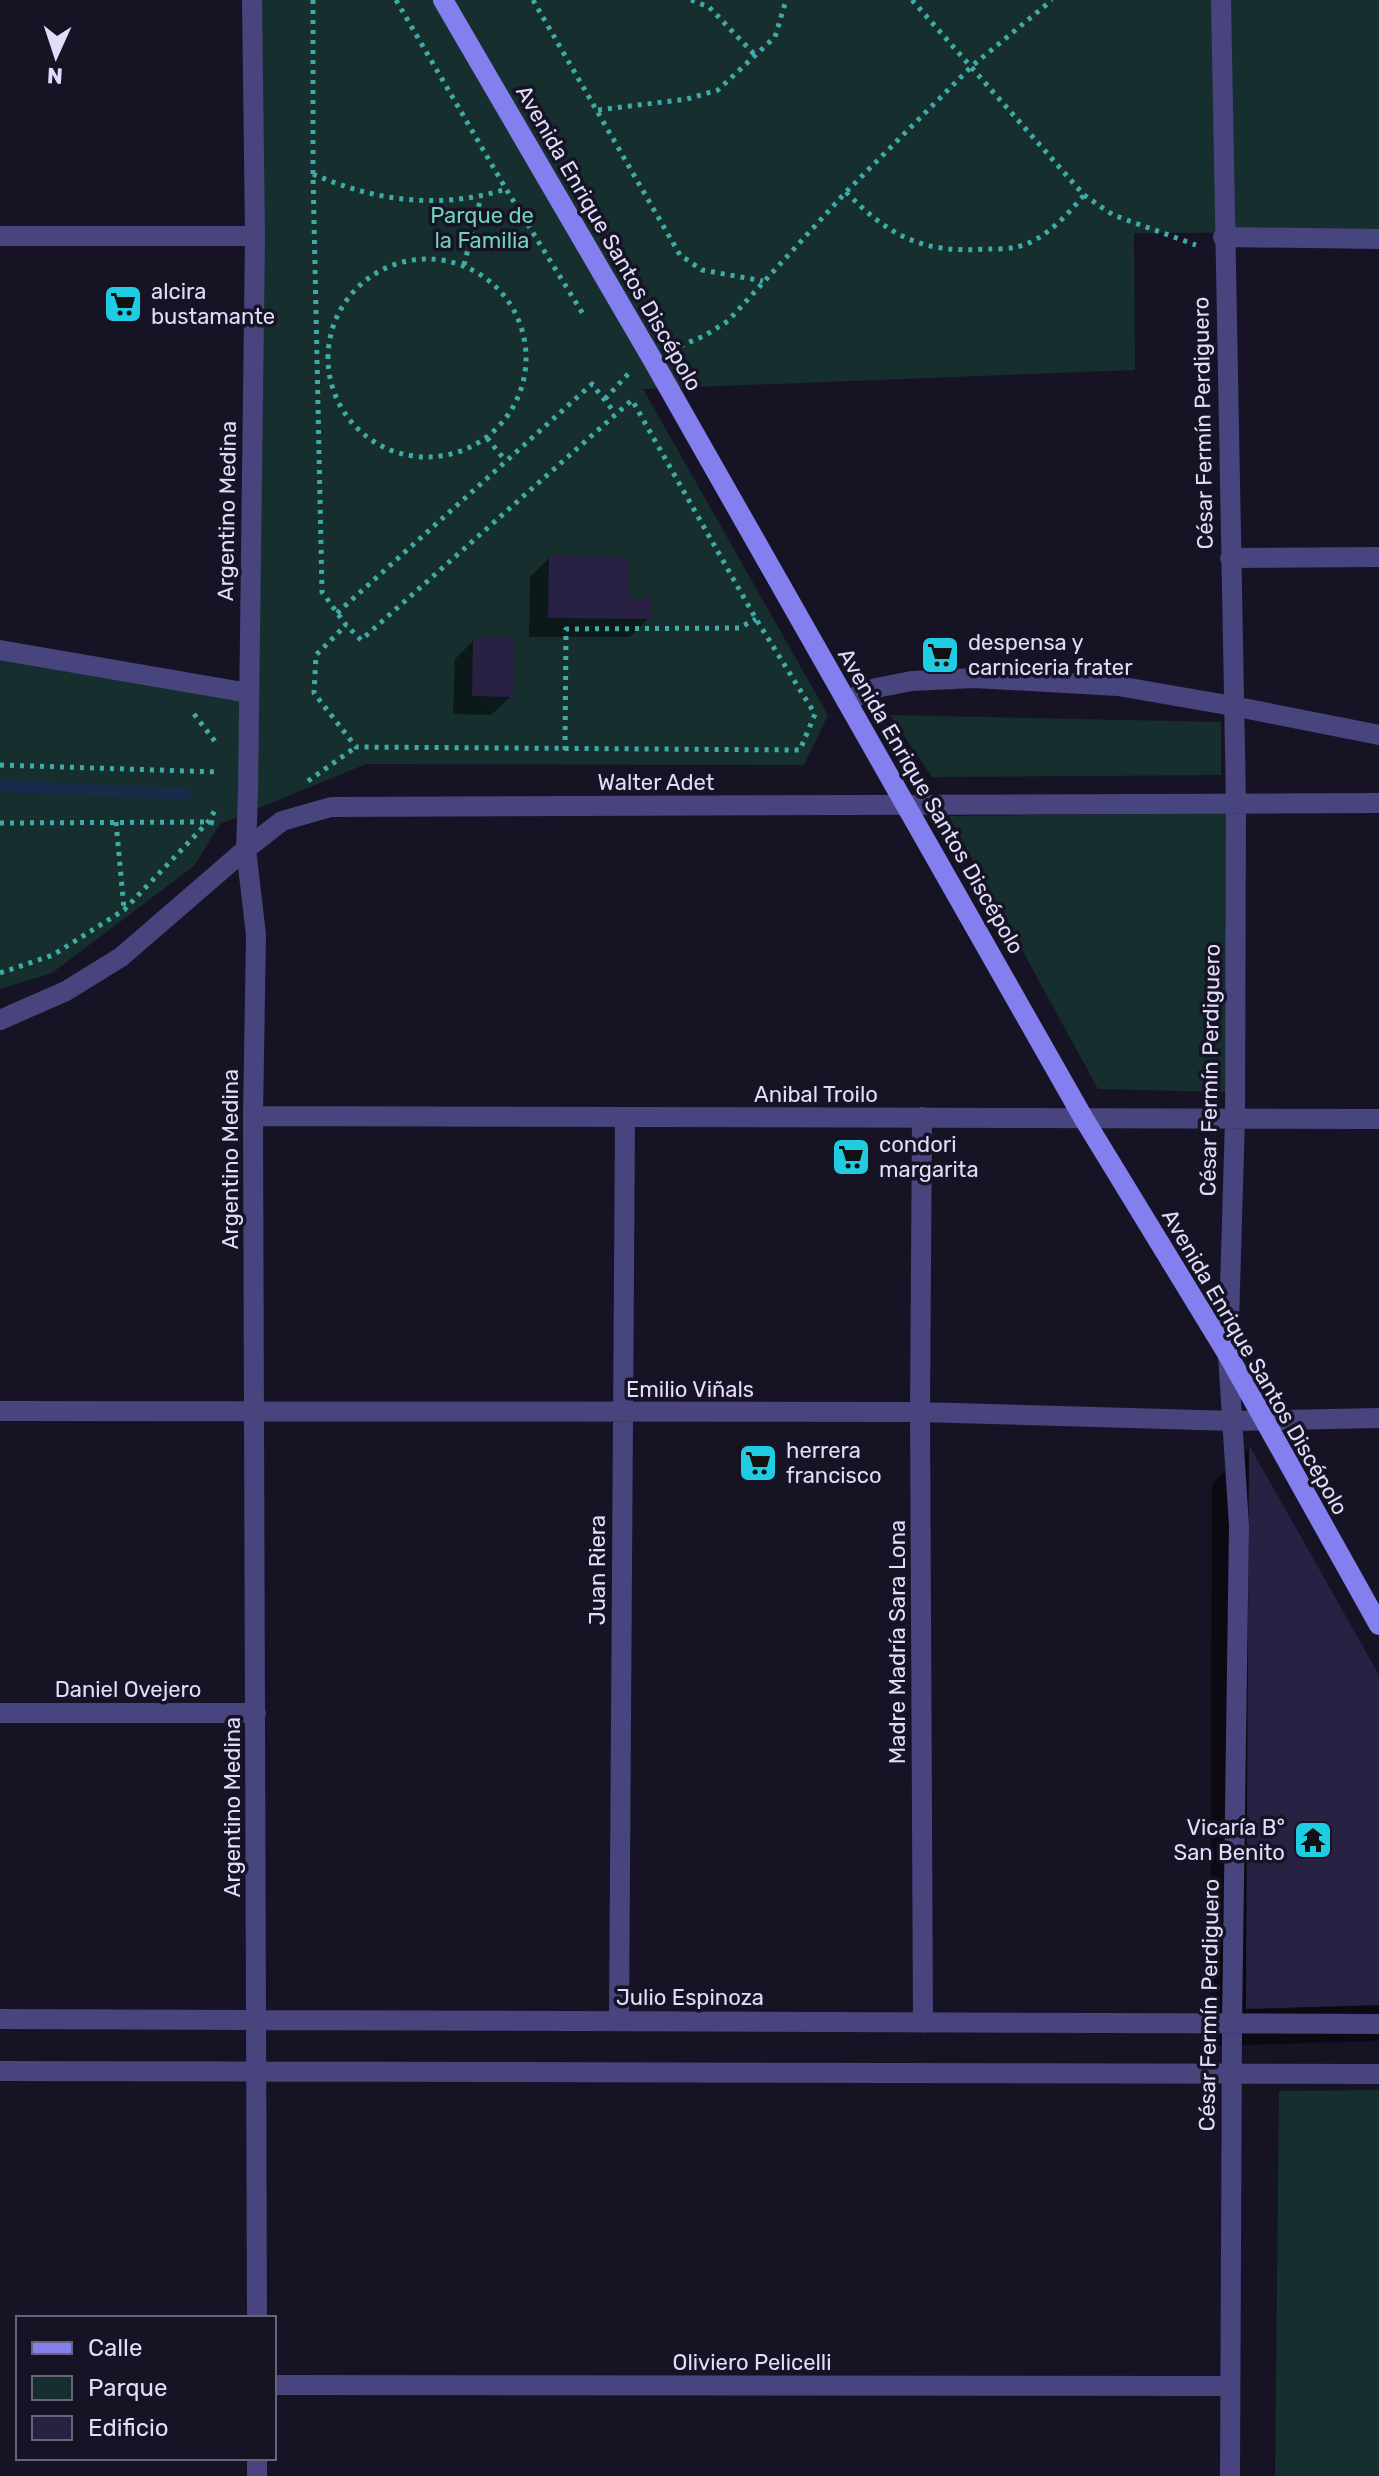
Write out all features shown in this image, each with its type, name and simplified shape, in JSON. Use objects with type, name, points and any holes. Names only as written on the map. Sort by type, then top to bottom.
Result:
[{"type":"main road","name":"Avenida Enrique Santos Discépolo","points":[[443,0],[651,357],[1084,1119],[1228,1355],[1379,1625]]},
{"type":"street","name":"Argentino Medina","points":[[252,0],[255,236],[245,823],[256,935],[253,1116],[257,2316]]},
{"type":"street","name":"César Fermín Perdiguero","points":[[1221,0],[1223,237],[1236,803],[1235,1119],[1228,1355],[1239,1526],[1230,2476]]},
{"type":"street","points":[[0,236],[255,236]]},
{"type":"street","points":[[1223,237],[1379,239]]},
{"type":"street","points":[[1230,558],[1379,557]]},
{"type":"street","points":[[0,650],[249,693]]},
{"type":"street","points":[[846,701],[876,688],[912,681],[974,678],[1118,686],[1379,735]]},
{"type":"street","name":"Walter Adet","points":[[0,1020],[66,991],[121,957],[282,821],[331,807],[1379,803]]},
{"type":"street","name":"Anibal Troilo","points":[[253,1116],[625,1120],[922,1117],[1379,1119]]},
{"type":"street","name":"Madre Madría Sara Lona","points":[[922,1117],[923,2023]]},
{"type":"street","name":"Juan Riera","points":[[619,2021],[625,1120]]},
{"type":"street","name":"Emilio Viñals","points":[[0,1411],[920,1412],[1234,1421],[1262,1418],[1379,1418]]},
{"type":"street","name":"Daniel Ovejero","points":[[0,1713],[256,1713]]},
{"type":"street","name":"Julio Espinoza","points":[[0,2019],[1379,2024]]},
{"type":"street","points":[[0,2071],[1379,2074]]},
{"type":"street","name":"Oliviero Pelicelli","points":[[276,2385],[1230,2386]]},
{"type":"path","points":[[307,781],[356,747],[800,750],[815,714],[756,619],[632,400],[361,640],[322,592],[313,174],[313,0]]},
{"type":"path","points":[[396,0],[583,314]]},
{"type":"path","points":[[533,0],[680,255],[702,270],[763,281]]},
{"type":"path","points":[[691,0],[709,7],[756,56]]},
{"type":"path","points":[[598,110],[687,99],[718,90],[775,37],[786,0]]},
{"type":"path","points":[[912,0],[1084,195],[1113,215],[1197,245]]},
{"type":"path","points":[[605,399],[627,374],[651,357],[704,336],[728,321],[846,192],[972,66],[1052,0]]},
{"type":"path","points":[[313,174],[346,188],[399,199],[449,201],[481,197],[506,189]]},
{"type":"path","points":[[846,192],[873,220],[918,244],[967,251],[1018,247],[1057,225],[1084,195]]},
{"type":"path","points":[[464,265],[481,197]]},
{"type":"path","points":[[433,258],[464,265],[490,280],[511,302],[523,330],[527,359],[522,389],[509,416],[487,438],[459,453],[428,458],[396,453],[367,438],[344,415],[330,386],[326,355],[333,324],[348,296],[372,274],[401,261],[433,258]]},
{"type":"path","points":[[316,355],[326,355]]},
{"type":"path","points":[[337,613],[592,384],[615,413]]},
{"type":"path","points":[[487,438],[505,460]]},
{"type":"path","points":[[565,750],[566,629],[739,628],[756,619]]},
{"type":"path","points":[[346,625],[316,655],[314,693],[356,747]]},
{"type":"path","points":[[184,707],[194,713],[220,747]]},
{"type":"path","points":[[222,759],[225,772],[223,782]]},
{"type":"path","points":[[0,765],[225,772]]},
{"type":"path","points":[[0,973],[53,955],[124,910],[208,822],[219,804]]},
{"type":"path","points":[[116,822],[124,910]]},
{"type":"path","points":[[0,823],[208,822],[230,826],[245,823]]},
{"type":"green space","name":"Parque de la Familia","points":[[252,0],[1379,0],[1379,232],[1134,233],[1135,370],[643,389],[828,715],[804,765],[366,764],[220,824],[194,866],[52,973],[0,989],[0,650],[249,693]]},
{"type":"green space","points":[[890,715],[1221,722],[1221,775],[932,777]]},
{"type":"green space","points":[[1230,813],[1225,1092],[1098,1089],[949,816]]},
{"type":"green space","points":[[1379,2090],[1379,2476],[1275,2476],[1279,2091]]},
{"type":"building","points":[[549,556],[629,557],[628,597],[651,598],[651,619],[548,618]]},
{"type":"building","points":[[473,638],[514,638],[513,697],[472,696]]},
{"type":"building","name":"Vicaría B° San Benito","points":[[1249,1445],[1379,1675],[1379,2005],[1246,2009]]},
{"type":"waterway","points":[[0,786],[185,794]]},
{"type":"place","name":"alcira bustamante","points":[[123,304]]},
{"type":"place","name":"despensa y carniceria frater","points":[[940,655]]},
{"type":"place","name":"condori margarita","points":[[851,1157]]},
{"type":"place","name":"herrera francisco","points":[[758,1463]]},
{"type":"place","name":"Vicaría B° San Benito","points":[[1313,1840]]}]
